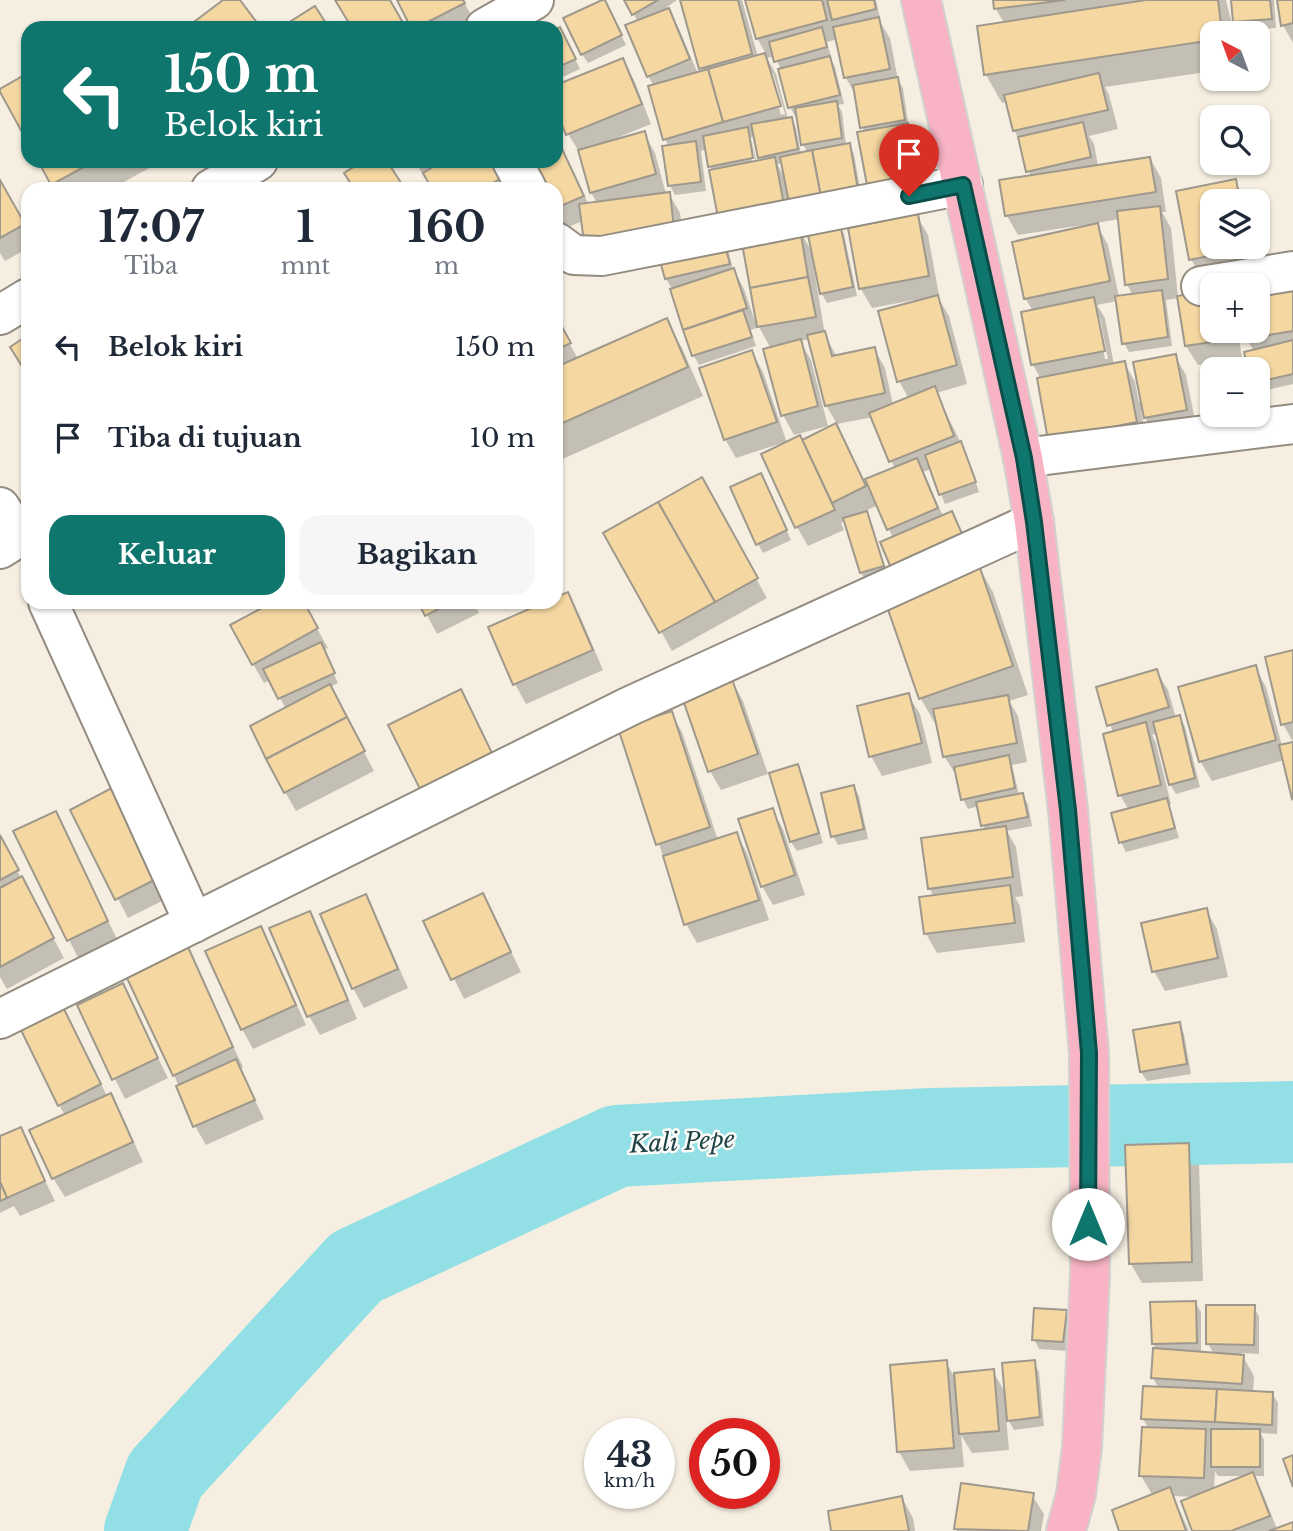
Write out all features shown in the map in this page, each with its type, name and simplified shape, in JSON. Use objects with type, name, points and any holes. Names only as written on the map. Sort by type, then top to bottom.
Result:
[{"type":"main road","points":[[921,0],[1024,458],[1068,810],[1089,1053],[1090,1274],[1082,1447],[1076,1494],[1066,1531]]},
{"type":"street","points":[[497,21],[534,0]]},
{"type":"street","points":[[223,182],[246,168]]},
{"type":"street","points":[[563,247],[574,255],[602,256],[963,185]]},
{"type":"street","points":[[1270,275],[1293,271]]},
{"type":"street","points":[[0,315],[21,302]]},
{"type":"street","points":[[1024,458],[1293,424]]},
{"type":"street","points":[[0,1019],[630,706],[1034,522]]},
{"type":"street","points":[[51,609],[194,923]]},
{"type":"building","points":[[223,0],[240,0],[256,21],[195,21]]},
{"type":"building","points":[[335,0],[390,0],[402,21],[348,21]]},
{"type":"building","points":[[397,0],[463,0],[465,3],[430,21],[408,21]]},
{"type":"building","points":[[605,0],[622,35],[581,55],[563,18]]},
{"type":"building","points":[[624,0],[658,0],[632,15]]},
{"type":"building","points":[[680,0],[738,0],[752,54],[699,69]]},
{"type":"building","points":[[745,0],[822,0],[827,20],[756,39]]},
{"type":"building","points":[[827,0],[874,0],[876,9],[832,20]]},
{"type":"building","points":[[993,0],[1065,0],[994,9]]},
{"type":"building","points":[[1146,0],[1218,0],[1221,21],[1200,21],[1200,42],[984,75],[977,26]]},
{"type":"building","points":[[1231,0],[1270,0],[1272,19],[1233,21]]},
{"type":"building","points":[[1277,0],[1293,0],[1293,23],[1281,26]]},
{"type":"building","points":[[315,6],[325,21],[291,21]]},
{"type":"building","points":[[669,8],[690,59],[647,77],[625,25]]},
{"type":"building","points":[[879,17],[890,69],[844,78],[833,27]]},
{"type":"building","points":[[822,27],[827,47],[774,62],[769,42]]},
{"type":"building","points":[[563,33],[576,59],[563,65]]},
{"type":"building","points":[[765,53],[781,106],[723,122],[708,69]]},
{"type":"building","points":[[830,56],[840,95],[788,108],[778,69]]},
{"type":"building","points":[[623,58],[642,104],[566,135],[563,128],[563,82]]},
{"type":"building","points":[[708,69],[723,122],[663,140],[648,86]]},
{"type":"building","points":[[1099,73],[1108,110],[1013,131],[1004,95]]},
{"type":"building","points":[[21,77],[21,130],[0,92],[0,89]]},
{"type":"building","points":[[898,77],[905,120],[860,128],[853,85]]},
{"type":"building","points":[[837,101],[842,138],[801,145],[795,108]]},
{"type":"building","points":[[792,117],[798,149],[758,158],[751,124]]},
{"type":"building","points":[[1083,122],[1091,157],[1026,172],[1018,137]]},
{"type":"building","points":[[908,123],[917,176],[867,185],[857,132]]},
{"type":"building","points":[[748,127],[753,158],[708,167],[703,136]]},
{"type":"building","points":[[645,131],[656,174],[590,193],[578,150]]},
{"type":"building","points":[[696,141],[701,182],[668,186],[662,146]]},
{"type":"building","points":[[850,143],[858,190],[821,197],[812,150]]},
{"type":"building","points":[[812,150],[821,197],[789,203],[780,157]]},
{"type":"building","points":[[563,151],[584,196],[563,205],[563,182],[538,182],[531,168],[563,168]]},
{"type":"building","points":[[775,157],[785,210],[719,223],[709,170]]},
{"type":"building","points":[[1150,157],[1156,192],[1005,216],[999,180]]},
{"type":"building","points":[[42,168],[82,168],[56,182],[49,182]]},
{"type":"building","points":[[352,168],[392,168],[400,182],[350,182],[344,173]]},
{"type":"building","points":[[431,168],[500,168],[505,176],[494,182],[428,182],[423,173]]},
{"type":"building","points":[[1236,179],[1238,189],[1200,189],[1200,258],[1189,260],[1176,191]]},
{"type":"building","points":[[0,180],[21,217],[21,226],[0,238]]},
{"type":"building","points":[[670,192],[674,229],[584,242],[579,204]]},
{"type":"building","points":[[1160,206],[1168,279],[1125,285],[1117,211]]},
{"type":"building","points":[[918,214],[929,276],[859,289],[848,228]]},
{"type":"building","points":[[840,223],[853,287],[820,294],[807,230]]},
{"type":"building","points":[[1098,223],[1110,281],[1024,299],[1012,242]]},
{"type":"building","points":[[800,228],[808,277],[750,288],[741,238]]},
{"type":"building","points":[[723,238],[730,264],[665,279],[658,254]]},
{"type":"building","points":[[734,268],[747,308],[683,330],[670,289]]},
{"type":"building","points":[[1293,273],[1293,331],[1270,335],[1270,281]]},
{"type":"building","points":[[808,277],[816,317],[757,327],[750,288]]},
{"type":"building","points":[[1162,290],[1168,337],[1122,344],[1115,296]]},
{"type":"building","points":[[1200,292],[1200,343],[1205,343],[1185,346],[1177,296]]},
{"type":"building","points":[[938,295],[957,365],[897,382],[878,311]]},
{"type":"building","points":[[1094,297],[1105,351],[1031,365],[1021,312]]},
{"type":"building","points":[[743,310],[752,337],[692,356],[683,330]]},
{"type":"building","points":[[667,318],[688,367],[563,423],[563,364]]},
{"type":"building","points":[[563,329],[571,343],[563,347]]},
{"type":"building","points":[[825,331],[832,356],[875,347],[885,393],[825,406],[807,335]]},
{"type":"building","points":[[801,339],[818,406],[781,416],[763,349]]},
{"type":"building","points":[[21,340],[21,365],[10,347]]},
{"type":"building","points":[[1293,340],[1293,374],[1270,379],[1270,357],[1245,357],[1244,352]]},
{"type":"building","points":[[752,350],[777,422],[724,440],[699,368]]},
{"type":"building","points":[[1176,354],[1187,410],[1144,418],[1133,362]]},
{"type":"building","points":[[1125,361],[1137,422],[1048,440],[1037,378]]},
{"type":"building","points":[[935,386],[954,436],[889,462],[869,413]]},
{"type":"building","points":[[836,423],[866,486],[832,503],[802,440]]},
{"type":"building","points":[[800,435],[835,510],[795,528],[761,454]]},
{"type":"building","points":[[961,441],[976,482],[939,495],[925,455]]},
{"type":"building","points":[[917,458],[938,508],[887,530],[865,479]]},
{"type":"building","points":[[761,473],[787,530],[756,545],[730,487]]},
{"type":"building","points":[[702,477],[758,578],[715,602],[658,502]]},
{"type":"building","points":[[658,502],[715,602],[659,633],[603,533]]},
{"type":"building","points":[[867,511],[884,566],[860,573],[843,518]]},
{"type":"building","points":[[952,511],[963,536],[891,568],[880,542]]},
{"type":"building","points":[[978,562],[1013,666],[919,699],[883,595]]},
{"type":"building","points":[[568,592],[593,650],[513,685],[488,627],[529,609],[563,609],[563,594]]},
{"type":"building","points":[[260,609],[308,609],[318,628],[252,665],[230,625]]},
{"type":"building","points":[[422,609],[438,609],[425,616]]},
{"type":"building","points":[[321,642],[335,673],[278,699],[263,669]]},
{"type":"building","points":[[1293,650],[1293,722],[1281,725],[1265,657]]},
{"type":"building","points":[[1256,665],[1276,740],[1199,762],[1178,687]]},
{"type":"building","points":[[1157,669],[1169,707],[1107,726],[1096,687]]},
{"type":"building","points":[[732,679],[758,754],[708,772],[682,697]]},
{"type":"building","points":[[330,684],[347,717],[266,759],[250,726]]},
{"type":"building","points":[[461,689],[492,753],[420,789],[388,725]]},
{"type":"building","points":[[909,693],[922,743],[869,757],[857,706]]},
{"type":"building","points":[[1008,695],[1017,743],[943,757],[933,709]]},
{"type":"building","points":[[672,711],[710,827],[656,845],[618,728]]},
{"type":"building","points":[[1180,715],[1195,778],[1169,785],[1153,722]]},
{"type":"building","points":[[347,717],[365,751],[284,793],[266,759]]},
{"type":"building","points":[[1146,722],[1161,785],[1118,796],[1103,734]]},
{"type":"building","points":[[1293,742],[1293,798],[1292,799],[1279,745]]},
{"type":"building","points":[[1009,755],[1015,788],[961,800],[954,767]]},
{"type":"building","points":[[798,764],[819,833],[790,842],[769,773]]},
{"type":"building","points":[[121,783],[166,874],[115,900],[70,810]]},
{"type":"building","points":[[854,785],[864,829],[831,837],[821,793]]},
{"type":"building","points":[[1023,793],[1028,817],[981,826],[976,802]]},
{"type":"building","points":[[1167,798],[1175,828],[1119,843],[1111,813]]},
{"type":"building","points":[[773,808],[795,875],[761,887],[738,819]]},
{"type":"building","points":[[56,811],[108,921],[67,941],[13,831]]},
{"type":"building","points":[[1006,826],[1013,877],[928,889],[921,838]]},
{"type":"building","points":[[737,832],[759,900],[684,925],[663,856]]},
{"type":"building","points":[[0,835],[19,870],[0,880]]},
{"type":"building","points":[[22,876],[54,938],[0,967],[0,888]]},
{"type":"building","points":[[1010,885],[1015,923],[924,934],[919,897]]},
{"type":"building","points":[[483,893],[511,952],[451,980],[423,921]]},
{"type":"building","points":[[366,894],[398,969],[352,989],[320,914]]},
{"type":"building","points":[[1207,908],[1218,958],[1152,972],[1141,923]]},
{"type":"building","points":[[310,911],[348,1000],[307,1017],[269,928]]},
{"type":"building","points":[[261,926],[296,1005],[241,1030],[205,951]]},
{"type":"building","points":[[188,947],[233,1047],[173,1076],[126,976]]},
{"type":"building","points":[[123,983],[158,1058],[112,1080],[77,1005]]},
{"type":"building","points":[[62,1005],[101,1084],[58,1106],[19,1026]]},
{"type":"building","points":[[1180,1022],[1187,1064],[1140,1072],[1133,1030]]},
{"type":"building","points":[[236,1059],[255,1100],[193,1127],[176,1086]]},
{"type":"building","points":[[111,1093],[133,1142],[52,1179],[29,1130]]},
{"type":"building","points":[[21,1127],[45,1181],[7,1198],[0,1182],[0,1136]]},
{"type":"building","points":[[1189,1143],[1192,1262],[1129,1264],[1125,1145]]},
{"type":"building","points":[[0,1182],[7,1198],[0,1201]]},
{"type":"building","points":[[1196,1301],[1197,1343],[1152,1344],[1150,1302]]},
{"type":"building","points":[[1206,1305],[1255,1305],[1254,1345],[1206,1344]]},
{"type":"building","points":[[1034,1308],[1067,1310],[1063,1342],[1032,1340]]},
{"type":"building","points":[[1153,1348],[1244,1355],[1242,1384],[1151,1378]]},
{"type":"building","points":[[947,1360],[954,1448],[897,1452],[890,1365]]},
{"type":"building","points":[[1035,1360],[1040,1417],[1007,1421],[1002,1363]]},
{"type":"building","points":[[994,1369],[999,1431],[959,1434],[954,1373]]},
{"type":"building","points":[[1143,1386],[1217,1389],[1215,1422],[1141,1419]]},
{"type":"building","points":[[1217,1389],[1273,1392],[1272,1425],[1215,1422]]},
{"type":"building","points":[[1142,1427],[1206,1429],[1204,1478],[1139,1476]]},
{"type":"building","points":[[1211,1429],[1260,1429],[1260,1467],[1211,1467]]},
{"type":"building","points":[[1293,1455],[1293,1487],[1283,1459]]},
{"type":"building","points":[[1253,1472],[1270,1516],[1231,1531],[1192,1531],[1181,1501]]},
{"type":"building","points":[[961,1483],[1034,1493],[1028,1531],[954,1529]]},
{"type":"building","points":[[1170,1487],[1186,1531],[1119,1531],[1112,1510]]},
{"type":"building","points":[[902,1496],[909,1531],[831,1531],[828,1511]]},
{"type":"building","points":[[1293,1522],[1293,1531],[1269,1531]]},
{"type":"waterway","name":"Kali Pepe","points":[[145,1531],[165,1475],[356,1267],[617,1146],[931,1129],[1293,1122]]},
{"type":"route","points":[[909,196],[963,185],[1024,458],[1068,810],[1089,1053],[1088,1224]]}]
